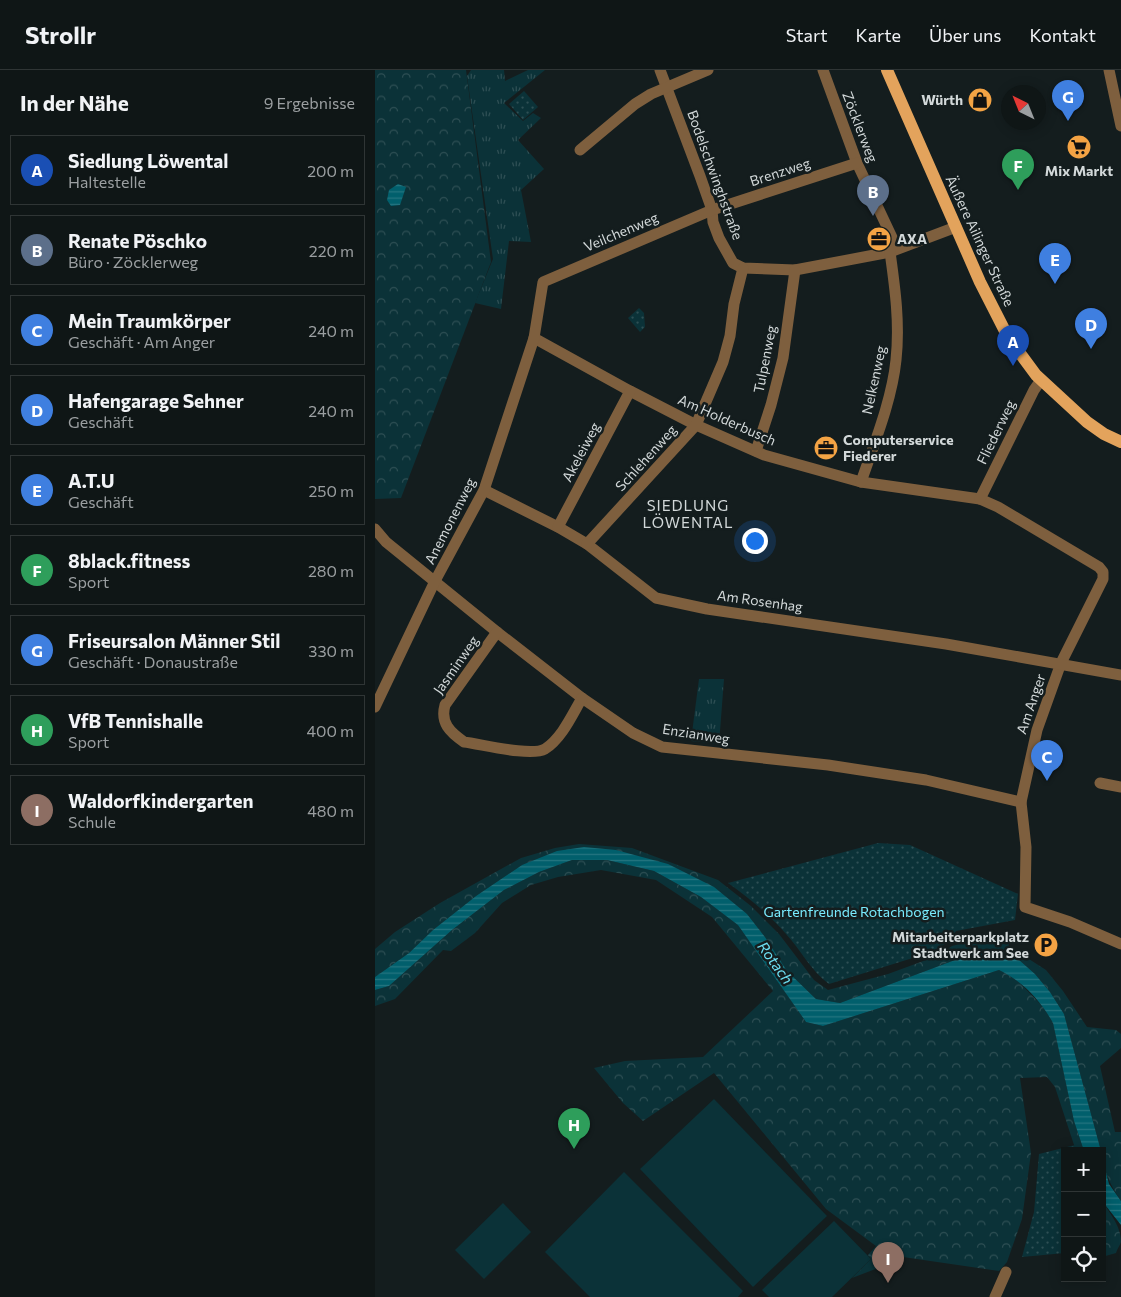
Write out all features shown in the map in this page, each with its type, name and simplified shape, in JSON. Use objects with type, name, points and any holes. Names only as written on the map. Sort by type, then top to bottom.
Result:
[{"type":"main road","name":"Äußere Ailinger Straße","points":[[887,70],[980,282],[1008,337],[1041,380],[1087,422],[1104,434],[1121,442]]},
{"type":"street","name":"Bodelschwinghstraße","points":[[660,70],[712,210],[713,222],[719,238],[733,263],[743,268]]},
{"type":"street","points":[[580,150],[635,104],[651,94],[708,70]]},
{"type":"street","name":"Zöcklerweg","points":[[823,70],[857,163],[893,250]]},
{"type":"street","points":[[1109,70],[1121,126]]},
{"type":"street","name":"Brenzweg","points":[[712,210],[857,163]]},
{"type":"street","name":"Veilchenweg","points":[[543,282],[712,210]]},
{"type":"street","points":[[743,268],[795,270],[893,250],[956,227]]},
{"type":"street","name":"Nelkenweg","points":[[861,482],[889,393],[896,360],[898,311],[893,250]]},
{"type":"street","name":"Schlehenweg","points":[[587,544],[696,425],[723,362],[743,268]]},
{"type":"street","name":"Tulpenweg","points":[[756,452],[783,358],[795,270]]},
{"type":"street","name":"Anemonenweg","points":[[375,707],[435,581],[484,490],[534,338],[543,282]]},
{"type":"street","name":"Am Holderbusch","points":[[534,338],[629,391],[696,425],[756,452],[861,482],[980,499],[998,507],[1099,567],[1103,572],[1103,579]]},
{"type":"street","name":"Fliederweg","points":[[980,499],[1034,390],[1041,380]]},
{"type":"street","name":"Akeleiweg","points":[[558,527],[629,391]]},
{"type":"street","name":"Am Rosenhag","points":[[484,490],[558,527],[587,544],[656,598],[707,609],[946,644],[1121,675]]},
{"type":"street","name":"Enzianweg","points":[[375,531],[497,632],[582,698],[633,733],[662,747],[828,766],[927,780],[1021,802]]},
{"type":"street","name":"Am Anger","points":[[1103,579],[1061,663],[1037,730],[1021,802],[1026,847],[1025,907],[1070,922],[1121,944]]},
{"type":"street","name":"Jasminweg","points":[[497,632],[445,705],[442,715],[456,736],[464,742],[528,752],[545,749],[561,733],[582,698]]},
{"type":"street","points":[[1100,782],[1121,787]]},
{"type":"street","points":[[995,1297],[1006,1272]]},
{"type":"green space","points":[[375,70],[466,70],[491,262],[401,498],[375,499]]},
{"type":"green space","points":[[471,70],[504,70],[505,81],[528,70],[545,70],[504,103],[523,121],[533,113],[541,118],[518,140],[544,169],[521,190],[531,242],[509,241],[501,309],[475,303],[493,259],[467,76]]},
{"type":"green space","points":[[524,91],[538,107],[523,120],[509,104]]},
{"type":"green space","points":[[639,308],[644,313],[645,327],[640,332],[628,318]]},
{"type":"green space","points":[[699,679],[724,679],[719,744],[691,741]]},
{"type":"green space","name":"Gartenfreunde Rotachbogen","points":[[878,843],[910,845],[1018,894],[1015,920],[956,931],[948,942],[932,952],[829,984],[811,967],[773,920],[728,883]]},
{"type":"green space","points":[[579,844],[632,848],[718,880],[751,906],[779,934],[814,980],[828,990],[888,974],[937,956],[952,946],[1010,931],[1008,955],[999,952],[955,960],[840,1003],[816,999],[787,971],[765,937],[747,914],[616,850],[522,865],[476,896],[433,930],[409,953],[375,977],[375,949],[395,932],[440,903],[521,858],[555,848]]},
{"type":"green space","points":[[572,860],[607,860],[654,871],[701,897],[739,925],[806,1022],[823,1026],[999,970],[1015,978],[1047,1011],[1053,1023],[1074,1121],[1083,1147],[1075,1147],[1055,1087],[1047,1077],[1020,1078],[1031,1153],[1022,1219],[1007,1262],[999,1271],[903,1257],[896,1254],[878,1268],[852,1278],[871,1259],[868,1255],[876,1246],[826,1209],[714,1073],[643,1121],[623,1103],[594,1068],[625,1061],[703,1057],[773,991],[712,917],[656,880],[601,870],[558,877],[531,885],[502,903],[475,933],[451,951],[443,950],[395,999],[375,1006],[375,990],[389,986],[452,930],[504,890],[539,872]]},
{"type":"green space","points":[[1018,952],[1046,970],[1063,991],[1087,1027],[1116,1030],[1121,1034],[1121,1048],[1100,1066],[1115,1132],[1121,1132],[1121,1201],[1106,1173],[1106,1147],[1100,1147],[1064,1014],[1050,992],[1035,974],[1018,959]]},
{"type":"green space","points":[[714,1099],[827,1216],[753,1287],[640,1169]]},
{"type":"green space","points":[[1061,1148],[1061,1253],[1022,1257],[1034,1212],[1039,1154]]},
{"type":"green space","points":[[624,1172],[743,1291],[738,1297],[590,1297],[545,1252]]},
{"type":"green space","points":[[503,1203],[531,1232],[484,1279],[455,1250]]},
{"type":"green space","points":[[1106,1206],[1119,1230],[1121,1242],[1116,1253],[1106,1256]]},
{"type":"green space","points":[[834,1221],[871,1259],[832,1297],[769,1297],[762,1290]]},
{"type":"water","points":[[398,184],[406,187],[400,205],[391,206],[387,200],[389,190]]},
{"type":"water","name":"Rotach","points":[[584,847],[616,850],[668,864],[714,887],[747,914],[765,937],[787,971],[816,999],[840,1003],[955,960],[999,952],[1018,959],[1035,974],[1050,992],[1064,1014],[1100,1147],[1083,1147],[1074,1121],[1053,1023],[1043,1007],[1030,992],[1007,974],[999,970],[823,1026],[806,1022],[738,925],[701,897],[654,871],[607,860],[572,860],[539,872],[504,890],[452,930],[389,986],[375,990],[375,977],[409,953],[433,930],[476,896],[522,865],[557,851]]},
{"type":"water","points":[[1106,1172],[1109,1184],[1121,1201],[1121,1225],[1106,1206]]},
{"type":"place","name":"Würth","points":[[980,100]]},
{"type":"place","name":"Friseursalon Männer Stil","points":[[1068,121]]},
{"type":"place","name":"Mix Markt","points":[[1079,147]]},
{"type":"place","name":"8black.fitness","points":[[1018,190]]},
{"type":"place","name":"Renate Pöschko","points":[[873,216]]},
{"type":"place","name":"AXA","points":[[879,239]]},
{"type":"place","name":"A.T.U","points":[[1055,284]]},
{"type":"place","name":"Hafengarage Sehner","points":[[1091,349]]},
{"type":"place","name":"Siedlung Löwental","points":[[1013,366]]},
{"type":"place","name":"Computerservice Fiederer","points":[[826,448]]},
{"type":"place","name":"Mein Traumkörper","points":[[1047,781]]},
{"type":"place","name":"Mitarbeiterparkplatz Stadtwerk am See","points":[[1046,945]]},
{"type":"place","name":"VfB Tennishalle","points":[[574,1149]]},
{"type":"place","name":"Waldorfkindergarten","points":[[888,1283]]},
{"type":"district","name":"SIEDLUNG LÖWENTAL","points":[[688,514]]}]
